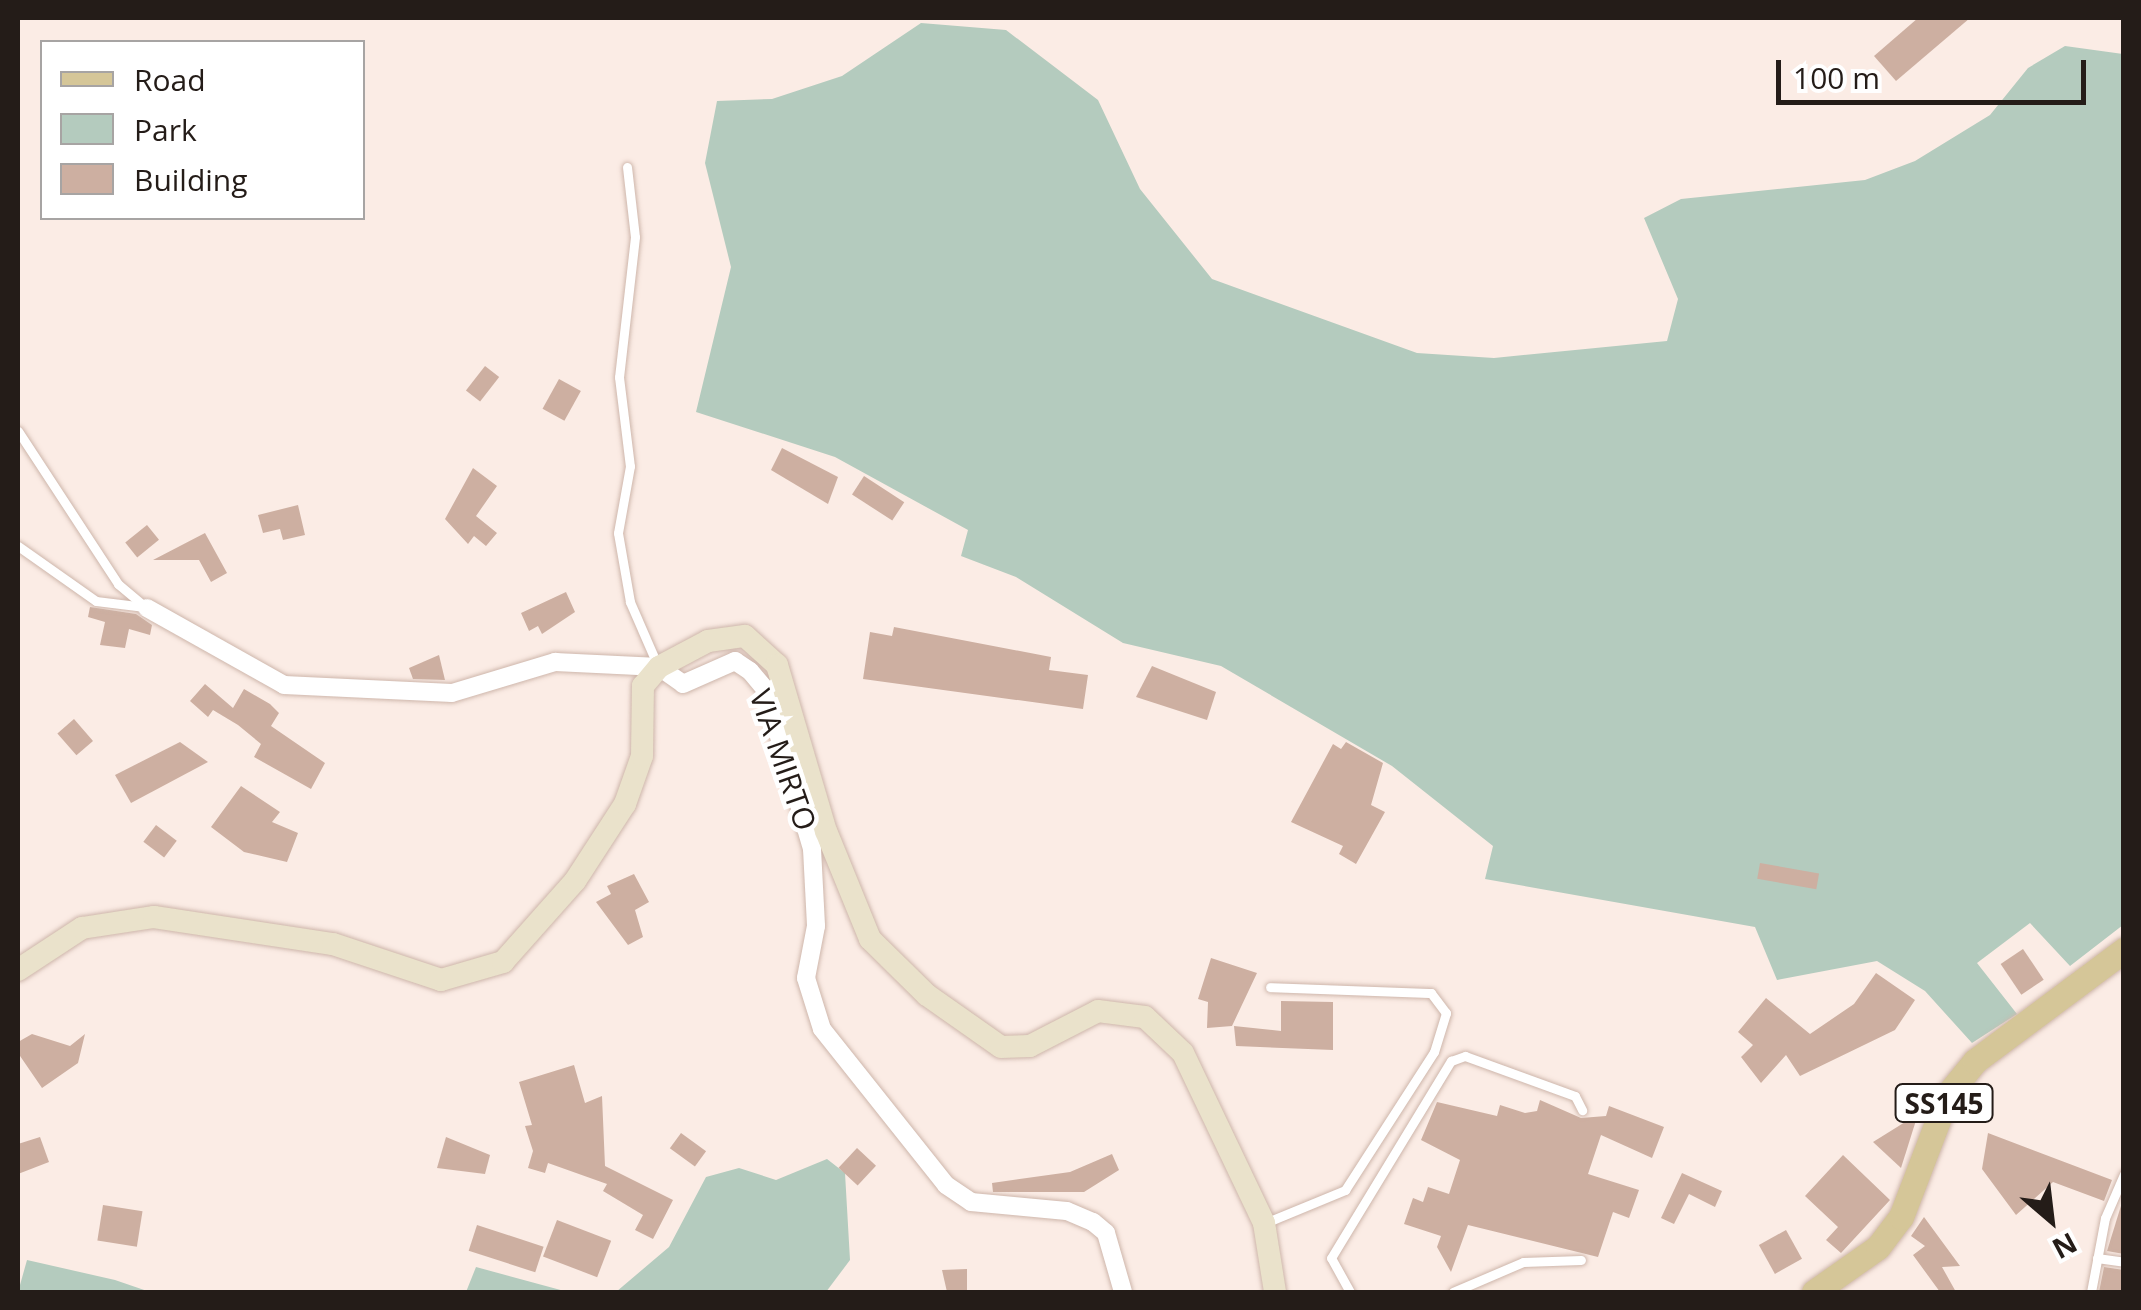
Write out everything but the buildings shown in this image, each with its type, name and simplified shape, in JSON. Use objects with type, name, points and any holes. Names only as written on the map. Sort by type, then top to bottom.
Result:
[{"type":"main road","name":"SS145","points":[[1814,1292],[1878,1247],[1901,1217],[1948,1094],[1976,1061],[2124,950]]},
{"type":"street","points":[[147,608],[284,685],[452,693],[556,662],[659,666],[734,635],[768,651],[870,939],[926,995],[1000,1047],[1030,1046],[1098,1011],[1145,1017],[1183,1054],[1264,1224],[1275,1292]]},
{"type":"street","name":"VIA MIRTO","points":[[659,666],[683,684],[735,661],[765,689],[812,849],[808,1002],[848,1066],[946,1185],[972,1202],[1067,1211],[1093,1222],[1106,1234],[1123,1292]]},
{"type":"street","points":[[18,970],[82,928],[154,916],[333,944],[442,980],[503,962],[575,880],[625,804],[642,756],[642,686],[659,666]]},
{"type":"lane","points":[[626,166],[635,237],[619,378],[630,466],[618,533],[630,602],[659,666]]},
{"type":"lane","points":[[18,431],[118,584],[147,608]]},
{"type":"lane","points":[[18,546],[96,602],[147,608]]},
{"type":"lane","points":[[1264,1224],[1344,1190],[1434,1052],[1446,1013],[1431,993],[1270,987]]},
{"type":"lane","points":[[1350,1292],[1331,1258],[1451,1062],[1465,1056],[1576,1096],[1582,1110]]},
{"type":"lane","points":[[2091,1292],[2097,1258],[2124,1174]]},
{"type":"lane","points":[[2097,1258],[2124,1262]]},
{"type":"lane","points":[[1453,1292],[1523,1262],[1581,1260]]},
{"type":"green space","points":[[921,23],[1006,30],[1098,100],[1140,189],[1212,279],[1417,353],[1494,358],[1667,341],[1678,299],[1644,218],[1681,199],[1865,180],[1915,161],[1990,115],[2028,68],[2065,46],[2123,54],[2123,925],[2070,966],[2030,923],[1977,963],[2017,1014],[1972,1043],[1925,991],[1877,961],[1777,980],[1755,927],[1485,879],[1493,846],[1392,766],[1221,666],[1123,643],[1016,577],[961,556],[968,530],[835,457],[696,412],[731,267],[705,163],[717,101],[772,99],[842,76]]},
{"type":"green space","points":[[827,1159],[845,1173],[850,1260],[826,1292],[616,1292],[669,1247],[706,1177],[739,1168],[776,1180]]},
{"type":"green space","points":[[27,1260],[115,1280],[150,1292],[18,1292]]},
{"type":"green space","points":[[476,1267],[568,1292],[466,1292]]}]
